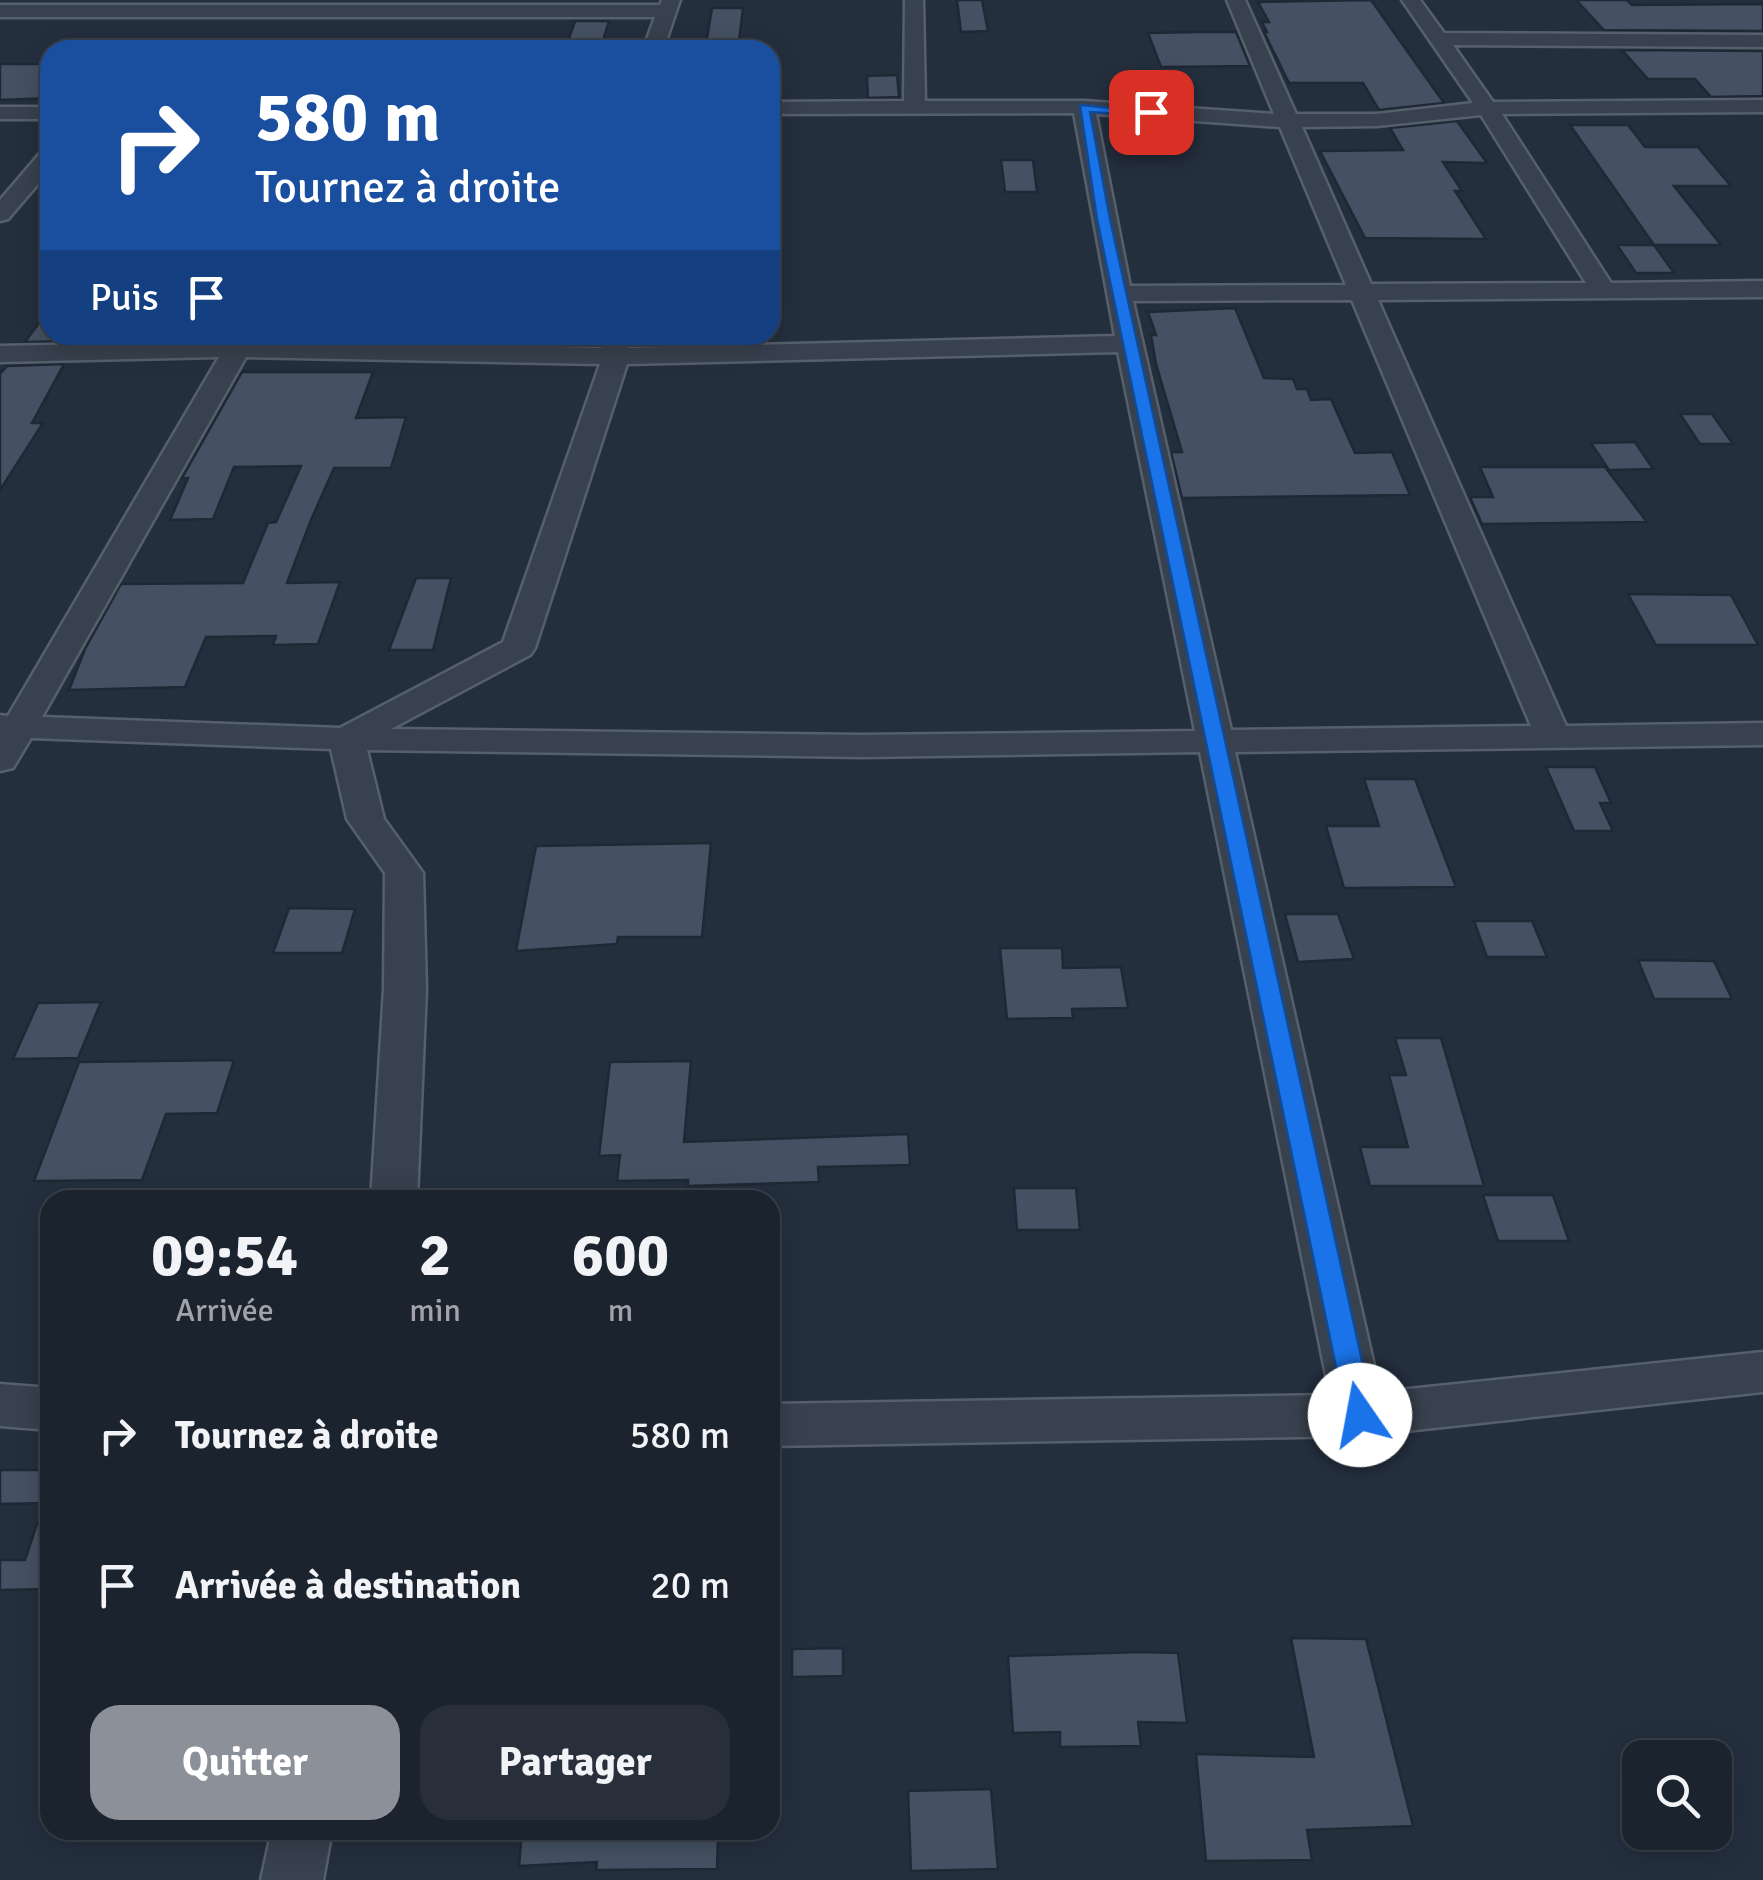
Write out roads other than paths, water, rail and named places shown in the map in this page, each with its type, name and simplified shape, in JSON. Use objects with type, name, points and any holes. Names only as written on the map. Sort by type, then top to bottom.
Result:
[{"type":"street","points":[[914,0],[915,108]]},
{"type":"street","points":[[1236,0],[1553,736]]},
{"type":"street","points":[[1411,0],[1487,108],[1602,290]]},
{"type":"street","points":[[0,10],[669,6],[657,40]]},
{"type":"street","points":[[1436,39],[1763,42]]},
{"type":"street","points":[[780,108],[1084,108],[1286,121],[1377,120],[1487,108],[1763,106]]},
{"type":"street","points":[[1084,108],[1120,294],[1360,1415]]},
{"type":"street","points":[[0,113],[40,113]]},
{"type":"street","points":[[0,214],[40,168]]},
{"type":"street","points":[[1120,294],[1763,289]]},
{"type":"street","points":[[780,345],[1131,344]]},
{"type":"street","points":[[0,354],[181,345]]},
{"type":"street","points":[[0,760],[10,726],[239,345]]},
{"type":"street","points":[[346,739],[518,648],[614,345]]},
{"type":"street","points":[[10,726],[346,739],[862,746],[1763,734]]},
{"type":"street","points":[[346,739],[366,819],[404,872],[406,989],[395,1190]]},
{"type":"street","points":[[780,1424],[1360,1415],[1763,1372]]},
{"type":"street","points":[[0,1406],[40,1408]]},
{"type":"street","points":[[292,1880],[300,1840]]}]
